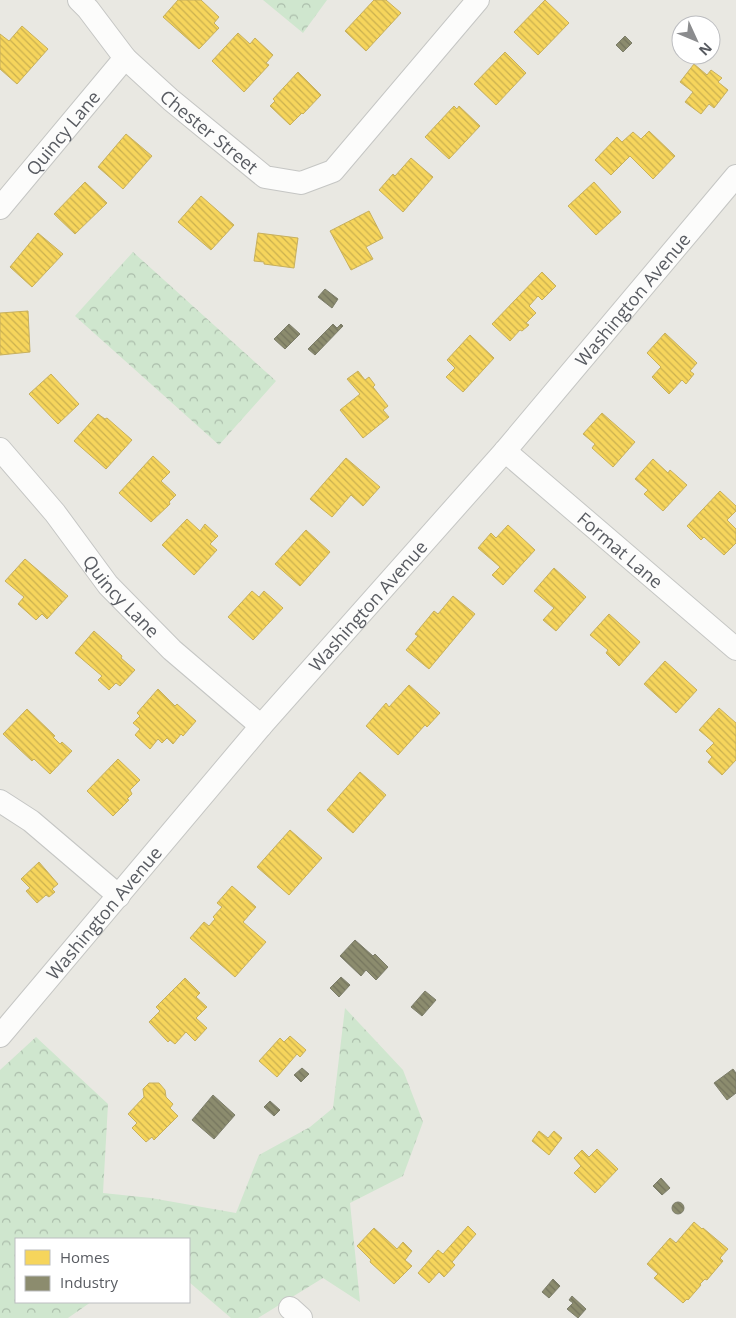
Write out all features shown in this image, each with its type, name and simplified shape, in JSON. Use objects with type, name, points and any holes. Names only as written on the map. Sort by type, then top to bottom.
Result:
[{"type":"street","name":"Chester Street","points":[[79,0],[125,58],[171,100],[265,177],[301,183],[333,171],[478,0]]},
{"type":"street","name":"Quincy Lane","points":[[0,208],[125,58]]},
{"type":"street","name":"Washington Avenue","points":[[0,1036],[261,726],[505,451],[736,176]]},
{"type":"street","name":"Quincy Lane","points":[[0,449],[55,513],[108,585],[172,650],[261,726]]},
{"type":"street","name":"Format Lane","points":[[505,451],[736,649]]},
{"type":"street","points":[[0,801],[31,821],[119,896]]},
{"type":"green space","points":[[263,0],[327,0],[303,33]]},
{"type":"green space","points":[[133,252],[276,381],[219,445],[75,316]]},
{"type":"green space","points":[[345,1008],[403,1070],[423,1122],[403,1176],[350,1203],[360,1302],[323,1278],[258,1318],[231,1318],[190,1283],[190,1238],[15,1238],[15,1303],[90,1303],[68,1318],[0,1318],[0,1070],[36,1037],[108,1104],[103,1193],[151,1198],[236,1213],[259,1155],[310,1127],[333,1108]]},
{"type":"building: Homes","points":[[178,0],[201,0],[219,17],[214,23],[219,28],[199,49],[163,17]]},
{"type":"building: Homes","points":[[374,0],[386,0],[401,13],[366,51],[345,31]]},
{"type":"building: Homes","points":[[545,0],[569,23],[538,55],[514,32]]},
{"type":"building: Homes","points":[[22,26],[48,49],[17,84],[0,69],[0,34],[9,41]]},
{"type":"building: Homes","points":[[238,33],[250,44],[255,38],[273,55],[266,63],[269,65],[244,92],[212,61]]},
{"type":"building: Homes","points":[[505,52],[526,73],[496,105],[474,84]]},
{"type":"building: Homes","points":[[695,65],[707,75],[711,70],[722,78],[718,82],[728,90],[714,108],[709,104],[701,114],[685,102],[693,92],[680,82]]},
{"type":"building: Homes","points":[[298,72],[321,95],[290,125],[270,106],[275,101],[273,99]]},
{"type":"building: Homes","points":[[454,106],[457,109],[459,106],[480,126],[449,159],[425,137]]},
{"type":"building: Homes","points":[[649,131],[675,156],[653,179],[630,156],[611,175],[595,160],[617,137],[622,142],[633,132],[641,139]]},
{"type":"building: Homes","points":[[126,134],[152,156],[123,189],[98,167]]},
{"type":"building: Homes","points":[[411,158],[433,177],[403,212],[379,190]]},
{"type":"building: Homes","points":[[85,182],[107,203],[75,234],[54,214]]},
{"type":"building: Homes","points":[[594,182],[621,212],[596,235],[568,206]]},
{"type":"building: Homes","points":[[201,196],[234,225],[211,250],[178,222]]},
{"type":"building: Homes","points":[[369,211],[383,238],[366,247],[373,259],[351,270],[330,231]]},
{"type":"building: Homes","points":[[38,233],[63,254],[32,287],[10,267]]},
{"type":"building: Homes","points":[[258,233],[298,238],[294,268],[254,261]]},
{"type":"building: Homes","points":[[542,272],[556,286],[542,300],[538,296],[529,306],[536,313],[526,323],[529,325],[522,331],[520,330],[510,341],[492,324]]},
{"type":"building: Homes","points":[[28,311],[30,352],[0,355],[0,313]]},
{"type":"building: Homes","points":[[665,333],[697,363],[690,371],[694,374],[686,384],[682,380],[669,394],[652,377],[661,367],[647,353]]},
{"type":"building: Homes","points":[[470,335],[494,358],[463,392],[446,377],[455,368],[447,360]]},
{"type":"building: Homes","points":[[358,371],[365,380],[369,377],[375,385],[373,387],[388,406],[383,410],[389,417],[363,438],[340,410],[360,394],[347,379]]},
{"type":"building: Homes","points":[[51,374],[79,404],[58,424],[29,394]]},
{"type":"building: Homes","points":[[602,413],[635,442],[613,467],[592,448],[595,444],[583,434]]},
{"type":"building: Homes","points":[[98,414],[105,419],[107,418],[132,440],[106,469],[74,441]]},
{"type":"building: Homes","points":[[153,456],[170,472],[161,481],[176,495],[169,502],[170,504],[151,522],[119,493]]},
{"type":"building: Homes","points":[[346,458],[380,487],[363,506],[351,495],[332,517],[310,499]]},
{"type":"building: Homes","points":[[653,459],[668,473],[670,470],[687,485],[663,511],[644,494],[648,490],[635,479]]},
{"type":"building: Homes","points":[[720,491],[736,506],[736,511],[727,520],[736,529],[736,543],[724,555],[704,537],[701,540],[687,526]]},
{"type":"building: Homes","points":[[187,519],[200,531],[205,524],[218,536],[210,544],[217,550],[194,575],[162,545]]},
{"type":"building: Homes","points":[[508,525],[535,550],[503,585],[492,575],[500,567],[478,548],[491,533],[496,538]]},
{"type":"building: Homes","points":[[306,530],[330,552],[300,586],[275,564]]},
{"type":"building: Homes","points":[[25,559],[68,596],[47,619],[42,614],[36,620],[18,604],[24,597],[5,581]]},
{"type":"building: Homes","points":[[554,568],[586,597],[556,631],[543,620],[554,608],[534,591]]},
{"type":"building: Homes","points":[[252,591],[259,597],[264,591],[283,608],[253,640],[228,617]]},
{"type":"building: Homes","points":[[453,596],[475,614],[429,669],[406,650],[418,636],[415,634],[434,611],[438,614]]},
{"type":"building: Homes","points":[[609,614],[640,642],[619,666],[606,653],[608,650],[590,635]]},
{"type":"building: Homes","points":[[94,631],[135,670],[120,686],[116,683],[109,690],[98,680],[102,676],[75,653]]},
{"type":"building: Homes","points":[[665,661],[697,690],[676,713],[644,684]]},
{"type":"building: Homes","points":[[409,685],[440,713],[427,727],[425,725],[398,755],[366,726],[386,703],[389,707]]},
{"type":"building: Homes","points":[[158,689],[175,706],[177,704],[196,721],[173,744],[167,738],[162,743],[158,739],[150,749],[135,735],[140,729],[133,723],[140,716],[137,713]]},
{"type":"building: Homes","points":[[719,708],[736,723],[736,760],[722,775],[708,762],[712,757],[706,751],[714,743],[699,730]]},
{"type":"building: Homes","points":[[27,709],[55,736],[53,737],[60,744],[62,742],[72,751],[50,774],[34,759],[32,761],[3,734]]},
{"type":"building: Homes","points":[[118,759],[140,780],[130,790],[132,794],[127,799],[129,800],[113,816],[87,791]]},
{"type":"building: Homes","points":[[360,772],[386,795],[353,833],[327,810]]},
{"type":"building: Homes","points":[[290,830],[322,858],[289,895],[257,867]]},
{"type":"building: Homes","points":[[39,862],[58,884],[52,889],[55,892],[49,897],[46,895],[37,903],[26,891],[30,888],[21,879]]},
{"type":"building: Homes","points":[[232,886],[256,907],[243,922],[266,942],[235,977],[190,938],[204,922],[209,926],[215,919],[213,917],[222,907],[217,903]]},
{"type":"building: Homes","points":[[185,978],[200,993],[196,997],[207,1007],[196,1018],[207,1028],[195,1041],[186,1032],[175,1044],[170,1040],[168,1042],[149,1022],[160,1011],[156,1007]]},
{"type":"building: Homes","points":[[290,1036],[306,1050],[300,1057],[297,1054],[277,1077],[259,1061],[280,1038],[284,1042]]},
{"type":"building: Homes","points":[[149,1083],[159,1083],[165,1090],[166,1097],[173,1104],[170,1108],[178,1116],[154,1140],[152,1137],[146,1142],[132,1128],[137,1123],[128,1114],[144,1097],[143,1089]]},
{"type":"building: Homes","points":[[539,1131],[548,1138],[554,1131],[562,1138],[549,1155],[532,1141]]},
{"type":"building: Homes","points":[[597,1149],[618,1169],[595,1193],[574,1173],[581,1166],[574,1158],[582,1150],[589,1157]]},
{"type":"building: Homes","points":[[694,1222],[728,1249],[720,1258],[723,1261],[707,1280],[705,1279],[700,1284],[688,1300],[683,1303],[654,1278],[658,1274],[647,1264],[670,1238],[676,1243]]},
{"type":"building: Homes","points":[[468,1226],[476,1234],[452,1262],[455,1265],[444,1277],[439,1272],[429,1283],[418,1273],[438,1250],[443,1254]]},
{"type":"building: Homes","points":[[374,1228],[397,1249],[403,1242],[412,1251],[405,1260],[412,1266],[394,1284],[370,1262],[371,1260],[357,1246]]},
{"type":"building: Industry","points":[[625,36],[632,43],[623,52],[616,45]]},
{"type":"building: Industry","points":[[325,289],[338,299],[332,308],[318,297]]},
{"type":"building: Industry","points":[[289,324],[300,334],[285,349],[274,339]]},
{"type":"building: Industry","points":[[333,324],[337,328],[341,324],[343,326],[315,355],[308,349]]},
{"type":"building: Industry","points":[[355,940],[373,956],[375,954],[388,967],[376,980],[366,970],[361,976],[340,956]]},
{"type":"building: Industry","points":[[341,977],[350,985],[339,997],[330,988]]},
{"type":"building: Industry","points":[[425,991],[436,1000],[422,1016],[411,1007]]},
{"type":"building: Industry","points":[[302,1068],[309,1074],[301,1082],[294,1075]]},
{"type":"building: Industry","points":[[733,1069],[736,1073],[736,1093],[727,1100],[714,1083]]},
{"type":"building: Industry","points":[[213,1095],[235,1115],[214,1139],[192,1120]]},
{"type":"building: Industry","points":[[270,1101],[280,1110],[274,1116],[264,1107]]},
{"type":"building: Industry","points":[[661,1178],[670,1188],[662,1195],[653,1186]]},
{"type":"building: Industry","points":[[680,1202],[683,1203],[683,1213],[676,1214],[673,1213],[672,1206],[673,1203]]},
{"type":"building: Industry","points":[[553,1279],[560,1286],[549,1298],[542,1292]]},
{"type":"building: Industry","points":[[572,1296],[586,1309],[578,1318],[567,1309],[573,1303],[569,1300]]}]
